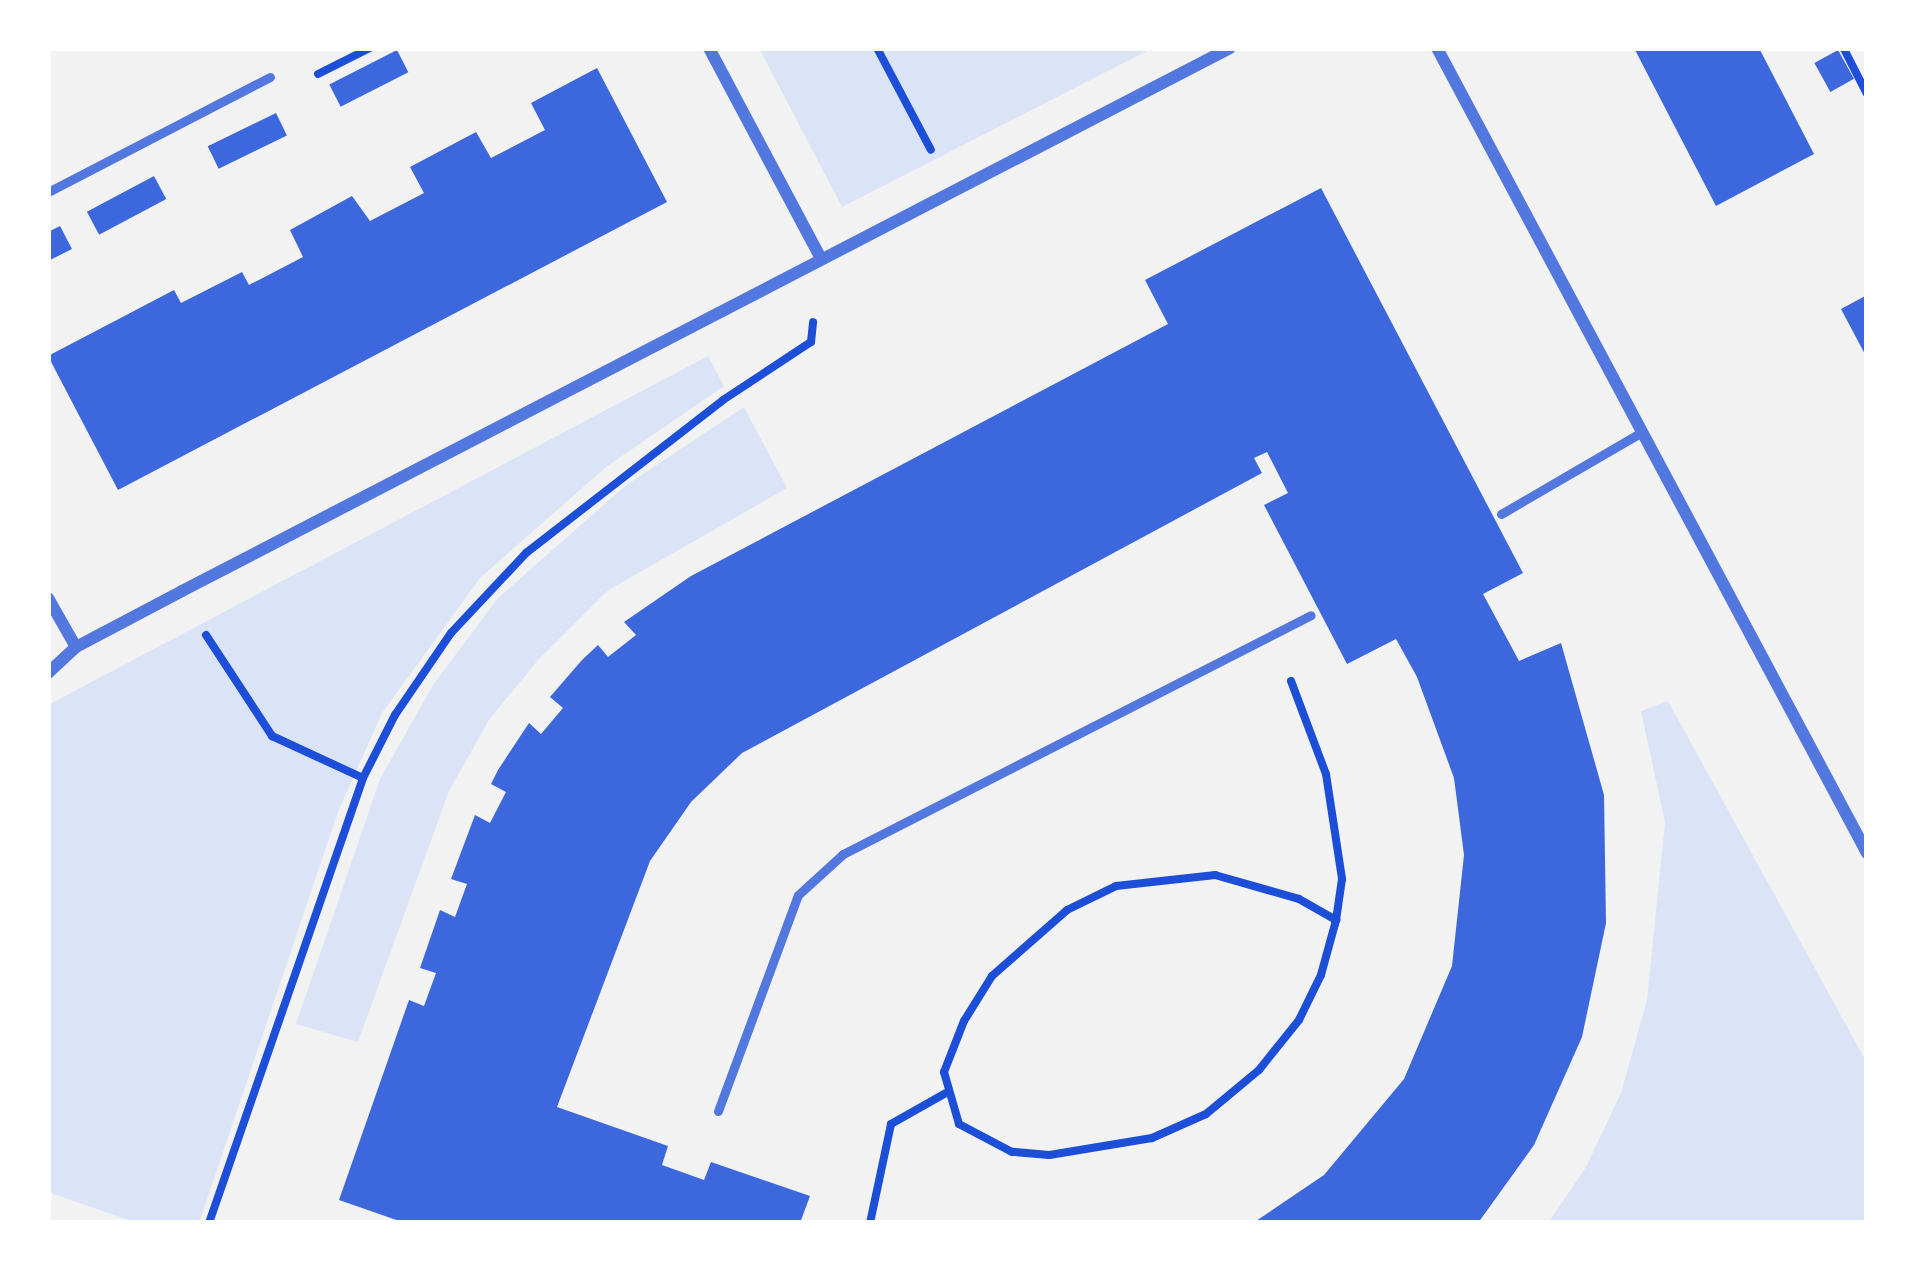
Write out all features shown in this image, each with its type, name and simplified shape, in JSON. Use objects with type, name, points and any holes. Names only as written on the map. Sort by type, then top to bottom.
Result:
[{"type":"street","points":[[710,48],[819,255]]},
{"type":"street","points":[[48,673],[76,647],[819,255],[1230,48]]},
{"type":"street","points":[[1437,48],[1867,853]]},
{"type":"street","points":[[48,598],[76,647]]},
{"type":"lane","points":[[48,192],[270,76]]},
{"type":"lane","points":[[1501,514],[1642,432]]},
{"type":"lane","points":[[718,1111],[798,895],[843,854],[1311,615]]},
{"type":"path","points":[[878,48],[951,189]]},
{"type":"path","points":[[1845,51],[1867,94]]},
{"type":"path","points":[[209,1223],[363,778],[452,633],[526,553],[723,400],[811,342],[819,255]]},
{"type":"path","points":[[182,591],[244,702],[272,736],[363,778]]},
{"type":"path","points":[[1269,636],[1312,723],[1334,808],[1342,879],[1336,920],[1299,1020],[1258,1070],[1205,1114],[1100,1152],[1012,1152],[959,1124],[946,1093],[944,1072],[992,976],[1067,910],[1116,886],[1215,875],[1299,899],[1336,920]]},
{"type":"path","points":[[870,1223],[891,1124],[946,1093]]},
{"type":"shaded area","points":[[759,48],[1153,48],[842,207]]},
{"type":"shaded area","points":[[708,356],[724,386],[606,467],[480,578],[382,713],[338,812],[199,1223],[137,1223],[48,1192],[48,705]]},
{"type":"shaded area","points":[[744,407],[787,488],[607,591],[538,660],[489,720],[449,791],[358,1042],[296,1024],[380,779],[433,685],[498,598],[625,486]]},
{"type":"shaded area","points":[[1668,701],[1867,1063],[1867,1223],[1548,1223],[1586,1167],[1621,1093],[1647,1000],[1665,822],[1641,711]]},
{"type":"building","points":[[1634,48],[1759,48],[1814,154],[1716,206]]},
{"type":"building","points":[[397,50],[408,72],[341,107],[329,85]]},
{"type":"building","points":[[1838,50],[1854,79],[1830,92],[1814,63]]},
{"type":"building","points":[[597,68],[667,202],[118,490],[48,356],[174,290],[181,303],[242,272],[249,285],[303,257],[290,230],[352,196],[370,221],[424,193],[410,167],[476,132],[491,158],[545,130],[531,103]]},
{"type":"building","points":[[276,113],[287,135],[219,169],[208,146]]},
{"type":"building","points":[[154,176],[166,199],[99,235],[87,212]]},
{"type":"building","points":[[1321,188],[1523,573],[1483,594],[1519,661],[1561,643],[1604,795],[1606,923],[1582,1037],[1534,1145],[1478,1223],[1253,1223],[1324,1175],[1404,1079],[1452,966],[1464,855],[1454,778],[1417,677],[1396,639],[1347,664],[1264,505],[1288,493],[1267,452],[1254,458],[1262,473],[742,753],[691,802],[650,861],[557,1107],[668,1146],[662,1165],[704,1180],[711,1162],[810,1196],[800,1223],[405,1223],[339,1200],[409,1000],[424,1006],[436,973],[420,968],[440,910],[455,917],[467,884],[451,879],[475,815],[490,823],[506,792],[491,784],[498,770],[529,723],[541,734],[563,708],[550,697],[582,660],[598,645],[608,657],[636,635],[624,622],[691,576],[1168,324],[1145,280]]},
{"type":"building","points":[[60,226],[72,249],[48,261],[48,232]]},
{"type":"building","points":[[1867,295],[1867,358],[1841,309]]}]
